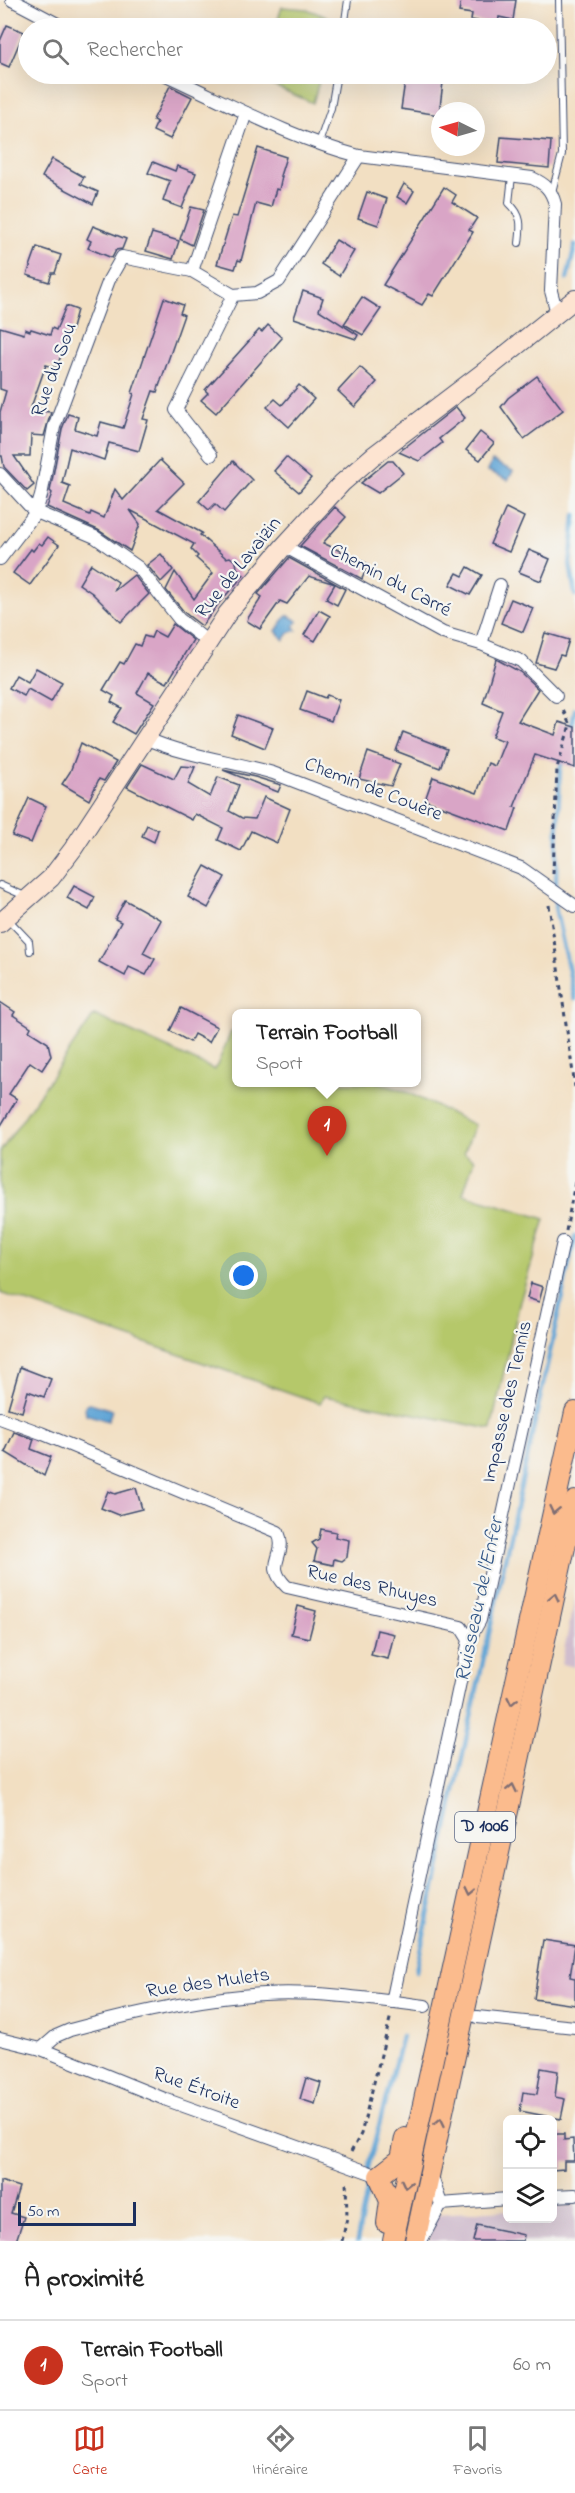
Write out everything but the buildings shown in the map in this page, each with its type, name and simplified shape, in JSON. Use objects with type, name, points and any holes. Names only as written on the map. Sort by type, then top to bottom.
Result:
[{"type":"main road","name":"Rue de Lavaizin","points":[[3,920],[51,878],[85,833],[227,614],[284,546],[342,483],[373,456],[575,299]]},
{"type":"main road","name":"D 1006","points":[[393,2241],[575,1412]]},
{"type":"main road","name":"D 1006","points":[[415,2241],[575,1501]]},
{"type":"main road","points":[[385,2241],[390,2201],[379,2176],[401,2159],[411,2108],[431,2072]]},
{"type":"street","points":[[12,0],[46,18]]},
{"type":"street","points":[[185,84],[319,144],[359,156],[532,178],[544,184],[552,192],[555,204],[551,291],[557,313]]},
{"type":"street","points":[[192,270],[246,113]]},
{"type":"street","points":[[211,454],[176,410],[233,295],[256,293],[279,280],[359,156]]},
{"type":"street","name":"Rue du Sou","points":[[0,559],[36,512],[54,427],[109,280],[122,257],[192,270],[233,295]]},
{"type":"street","points":[[0,474],[36,512],[95,537],[139,568],[179,619],[208,642]]},
{"type":"street","name":"Chemin du Carré","points":[[284,546],[443,633],[481,644],[521,661],[556,696]]},
{"type":"street","points":[[481,644],[500,585]]},
{"type":"street","name":"Chemin de Couère","points":[[145,738],[168,748],[233,761],[273,773],[521,868],[575,906]]},
{"type":"street","name":"Impasse des Tennis","points":[[469,1640],[480,1620],[563,1242]]},
{"type":"street","name":"Rue des Rhuyes","points":[[0,1418],[278,1532],[282,1540],[275,1570],[277,1578],[287,1587],[461,1627],[469,1640]]},
{"type":"street","points":[[392,2002],[469,1640]]},
{"type":"street","name":"Rue des Mulets","points":[[41,2049],[56,2036],[70,2030],[168,2007],[221,1998],[266,1994],[321,1995],[424,2006]]},
{"type":"street","points":[[477,2017],[575,2027]]},
{"type":"street","name":"Rue Étroite","points":[[0,2038],[41,2049],[167,2100],[379,2176]]},
{"type":"street","points":[[421,2241],[441,2204],[430,2169]]},
{"type":"street","points":[[557,2196],[575,2195]]},
{"type":"street","points":[[441,2204],[503,2199]]},
{"type":"lane","points":[[345,18],[348,0]]},
{"type":"lane","points":[[552,192],[562,153],[559,0]]},
{"type":"lane","points":[[319,144],[332,108],[336,84]]},
{"type":"lane","points":[[512,176],[509,203],[517,211],[521,221],[519,243]]},
{"type":"lane","points":[[0,885],[30,898]]},
{"type":"lane","points":[[3,920],[29,941],[30,951]]},
{"type":"path","points":[[556,696],[570,725],[557,768],[553,873],[549,900],[555,960],[575,1087]]},
{"type":"path","points":[[563,1242],[573,1203],[575,1182]]},
{"type":"path","points":[[342,2241],[350,2166],[361,2134],[391,2022],[392,2002]]},
{"type":"shaded area","points":[[575,1598],[575,1667],[561,1664]]},
{"type":"shaded area","points":[[575,2205],[575,2241],[429,2241],[435,2214],[503,2210],[503,2223],[557,2223],[557,2207]]},
{"type":"green space","points":[[282,7],[306,9],[330,18],[278,18]]},
{"type":"green space","points":[[269,84],[318,84],[313,103]]},
{"type":"green space","points":[[94,1015],[215,1070],[232,1032],[232,1087],[392,1087],[475,1125],[464,1153],[474,1160],[463,1194],[545,1219],[520,1301],[491,1429],[324,1396],[320,1403],[0,1293],[0,1152]]},
{"type":"water","points":[[492,461],[513,471],[508,480],[488,471]]},
{"type":"water","points":[[287,615],[298,621],[294,626],[297,630],[289,633],[284,640],[276,631]]},
{"type":"water","points":[[90,1403],[112,1410],[108,1421],[86,1414],[85,1406]]},
{"type":"waterway","name":"Ruisseau de l'Enfer","points":[[567,279],[575,245]]},
{"type":"waterway","name":"Ruisseau de l'Enfer","points":[[575,515],[570,564],[575,595]]},
{"type":"waterway","name":"Ruisseau de l'Enfer","points":[[571,730],[575,709]]},
{"type":"waterway","name":"Ruisseau de l'Enfer","points":[[563,758],[560,769],[555,907],[575,999]]},
{"type":"waterway","name":"Ruisseau de l'Enfer","points":[[416,1971],[575,1236]]},
{"type":"waterway","name":"Ruisseau de l'Enfer","points":[[357,2241],[367,2191],[367,2172],[402,2036]]},
{"type":"place","name":"Terrain Football","points":[[327,1156]]}]
